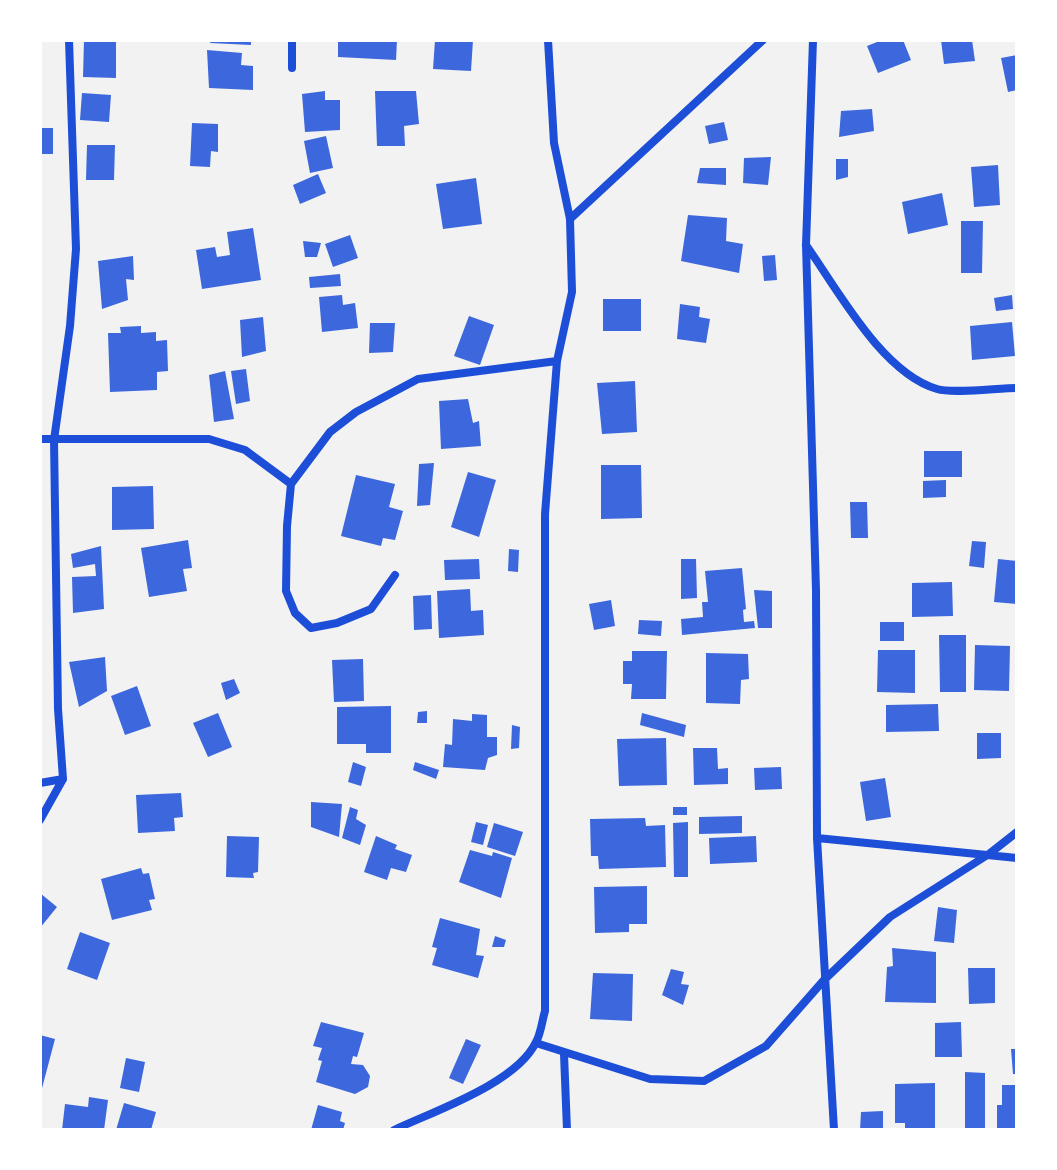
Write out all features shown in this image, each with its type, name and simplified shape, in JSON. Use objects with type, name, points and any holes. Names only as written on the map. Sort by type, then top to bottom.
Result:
[{"type":"street","points":[[40,820],[63,779],[58,709],[54,440],[70,326],[76,249],[69,40]]},
{"type":"street","points":[[292,40],[292,68]]},
{"type":"street","points":[[394,1130],[477,1093],[515,1067],[536,1043],[545,1011],[545,514],[557,361],[572,292],[570,219],[554,143],[548,40]]},
{"type":"street","points":[[570,219],[763,40]]},
{"type":"street","points":[[813,40],[806,245],[816,590],[817,838],[834,1130]]},
{"type":"street","points":[[806,245],[882,353],[904,372],[938,390],[1017,388]]},
{"type":"street","points":[[395,575],[371,609],[337,623],[311,628],[295,613],[286,591],[291,484],[330,432],[356,412],[418,379],[557,361]]},
{"type":"street","points":[[40,439],[209,439],[245,450],[291,484]]},
{"type":"street","points":[[40,783],[63,779]]},
{"type":"street","points":[[536,1043],[650,1079],[704,1081],[766,1046],[824,980],[890,917],[989,854],[1017,832]]},
{"type":"street","points":[[817,838],[1017,858]]},
{"type":"street","points":[[564,1054],[567,1130]]},
{"type":"building","points":[[84,40],[116,40],[116,78],[83,77]]},
{"type":"building","points":[[211,40],[251,40],[251,45],[210,43]]},
{"type":"building","points":[[338,40],[397,40],[396,60],[338,57]]},
{"type":"building","points":[[435,40],[473,40],[471,71],[433,69]]},
{"type":"building","points":[[882,40],[903,40],[911,60],[878,73],[867,46]]},
{"type":"building","points":[[941,40],[972,40],[975,61],[944,64]]},
{"type":"building","points":[[207,50],[242,53],[241,65],[253,66],[253,90],[209,88]]},
{"type":"building","points":[[1017,55],[1017,90],[1008,92],[1001,58]]},
{"type":"building","points":[[325,91],[325,100],[340,100],[340,130],[305,132],[302,94]]},
{"type":"building","points":[[375,91],[416,91],[419,124],[404,126],[405,146],[377,146]]},
{"type":"building","points":[[82,93],[111,95],[109,122],[80,120]]},
{"type":"building","points":[[872,109],[874,131],[839,137],[841,111]]},
{"type":"building","points":[[724,122],[728,140],[709,144],[705,126]]},
{"type":"building","points":[[192,123],[218,124],[218,152],[211,151],[210,167],[190,166]]},
{"type":"building","points":[[40,128],[53,128],[53,154],[40,154]]},
{"type":"building","points":[[326,136],[333,168],[310,173],[304,141]]},
{"type":"building","points":[[87,145],[115,145],[114,180],[86,180]]},
{"type":"building","points":[[771,157],[768,185],[743,183],[744,158]]},
{"type":"building","points":[[836,159],[848,159],[848,177],[836,180]]},
{"type":"building","points":[[998,165],[1000,205],[974,207],[971,167]]},
{"type":"building","points":[[700,168],[726,168],[726,185],[697,183]]},
{"type":"building","points":[[318,174],[326,193],[300,204],[293,185]]},
{"type":"building","points":[[476,178],[482,224],[443,229],[436,184]]},
{"type":"building","points":[[942,193],[948,225],[908,234],[902,202]]},
{"type":"building","points":[[688,215],[727,218],[726,241],[743,244],[739,273],[681,261]]},
{"type":"building","points":[[961,221],[983,221],[982,273],[961,273]]},
{"type":"building","points":[[253,228],[261,280],[202,289],[196,250],[215,247],[217,257],[230,255],[227,232]]},
{"type":"building","points":[[350,235],[358,258],[333,267],[325,244]]},
{"type":"building","points":[[303,241],[321,243],[317,257],[305,257]]},
{"type":"building","points":[[775,255],[777,280],[764,281],[762,256]]},
{"type":"building","points":[[133,256],[134,280],[126,279],[128,300],[102,309],[98,261]]},
{"type":"building","points":[[340,274],[341,286],[310,288],[309,277]]},
{"type":"building","points":[[342,295],[343,305],[355,303],[358,328],[322,332],[319,297]]},
{"type":"building","points":[[1012,295],[1013,309],[996,311],[994,298]]},
{"type":"building","points":[[603,299],[641,299],[641,331],[603,331]]},
{"type":"building","points":[[680,304],[700,307],[699,317],[710,319],[706,343],[677,339]]},
{"type":"building","points":[[469,316],[494,325],[480,365],[454,356]]},
{"type":"building","points":[[263,317],[266,351],[242,357],[240,320]]},
{"type":"building","points":[[1012,322],[1015,356],[972,360],[970,326]]},
{"type":"building","points":[[370,323],[395,323],[393,352],[369,353]]},
{"type":"building","points":[[141,326],[141,333],[156,332],[156,341],[167,340],[168,371],[157,372],[157,390],[110,392],[108,333],[121,333],[120,327]]},
{"type":"building","points":[[246,369],[250,401],[236,404],[231,371]]},
{"type":"building","points":[[225,371],[234,419],[214,422],[209,375]]},
{"type":"building","points":[[635,381],[637,432],[602,434],[597,383]]},
{"type":"building","points":[[468,399],[473,423],[479,421],[481,446],[441,449],[439,401]]},
{"type":"building","points":[[924,451],[962,451],[962,477],[924,477]]},
{"type":"building","points":[[434,463],[430,505],[417,506],[419,464]]},
{"type":"building","points":[[601,465],[641,465],[642,518],[601,519]]},
{"type":"building","points":[[468,472],[496,480],[479,537],[451,527]]},
{"type":"building","points":[[356,475],[395,484],[389,507],[403,511],[395,540],[383,538],[381,546],[341,536]]},
{"type":"building","points":[[946,480],[946,497],[923,498],[923,481]]},
{"type":"building","points":[[153,486],[154,529],[112,530],[112,487]]},
{"type":"building","points":[[850,502],[867,502],[868,538],[851,538]]},
{"type":"building","points":[[188,540],[192,568],[183,569],[187,591],[149,597],[141,548]]},
{"type":"building","points":[[972,541],[986,542],[984,568],[969,566]]},
{"type":"building","points":[[101,546],[104,609],[73,613],[72,577],[96,576],[95,564],[73,568],[71,554]]},
{"type":"building","points":[[509,549],[519,550],[518,572],[508,571]]},
{"type":"building","points":[[479,559],[480,579],[445,580],[444,560]]},
{"type":"building","points":[[681,559],[696,559],[697,598],[681,599]]},
{"type":"building","points":[[998,559],[1017,561],[1017,604],[994,602]]},
{"type":"building","points":[[742,568],[746,609],[743,610],[744,622],[754,621],[755,628],[682,635],[681,619],[703,617],[702,602],[708,602],[705,571]]},
{"type":"building","points":[[952,582],[953,616],[912,617],[912,583]]},
{"type":"building","points":[[470,589],[471,611],[483,610],[484,635],[439,638],[437,591]]},
{"type":"building","points":[[754,590],[772,591],[772,628],[758,628]]},
{"type":"building","points":[[431,595],[432,629],[414,630],[413,596]]},
{"type":"building","points":[[611,600],[615,626],[594,630],[589,604]]},
{"type":"building","points":[[639,620],[662,621],[661,636],[638,634]]},
{"type":"building","points":[[880,622],[904,622],[904,641],[880,641]]},
{"type":"building","points":[[939,635],[966,635],[966,692],[940,692]]},
{"type":"building","points":[[975,645],[1010,646],[1009,691],[974,690]]},
{"type":"building","points":[[878,650],[915,650],[915,693],[877,692]]},
{"type":"building","points":[[632,651],[667,651],[666,699],[631,699],[632,684],[623,684],[623,661],[632,661]]},
{"type":"building","points":[[706,653],[748,654],[749,679],[741,680],[740,704],[706,703]]},
{"type":"building","points":[[105,657],[107,691],[79,707],[69,662]]},
{"type":"building","points":[[363,659],[364,701],[334,702],[332,660]]},
{"type":"building","points":[[234,679],[240,693],[226,700],[221,683]]},
{"type":"building","points":[[137,686],[151,726],[125,735],[111,696]]},
{"type":"building","points":[[938,704],[939,731],[886,732],[886,705]]},
{"type":"building","points":[[391,706],[391,753],[366,753],[366,744],[337,744],[337,707]]},
{"type":"building","points":[[427,711],[427,723],[417,723],[418,712]]},
{"type":"building","points":[[218,713],[232,747],[208,757],[193,723]]},
{"type":"building","points":[[642,713],[686,725],[684,737],[640,725]]},
{"type":"building","points":[[472,714],[487,715],[487,737],[497,737],[497,755],[488,758],[485,770],[443,767],[445,744],[452,745],[453,719],[472,721]]},
{"type":"building","points":[[512,725],[520,727],[519,748],[511,749]]},
{"type":"building","points":[[977,733],[1001,733],[1001,758],[977,759]]},
{"type":"building","points":[[666,738],[667,785],[619,786],[617,739]]},
{"type":"building","points":[[693,748],[717,748],[718,769],[728,768],[728,784],[694,785]]},
{"type":"building","points":[[353,762],[366,767],[361,786],[348,782]]},
{"type":"building","points":[[415,762],[439,770],[436,779],[413,770]]},
{"type":"building","points":[[781,767],[782,789],[755,790],[754,768]]},
{"type":"building","points":[[885,778],[891,817],[866,821],[860,782]]},
{"type":"building","points":[[181,793],[183,817],[174,818],[175,831],[138,833],[136,795]]},
{"type":"building","points":[[311,802],[342,804],[339,837],[311,827]]},
{"type":"building","points":[[350,807],[358,810],[356,819],[366,825],[360,845],[342,838]]},
{"type":"building","points":[[673,807],[687,807],[687,815],[673,815]]},
{"type":"building","points":[[742,816],[742,833],[699,834],[699,817]]},
{"type":"building","points":[[645,818],[646,826],[665,825],[666,867],[599,869],[598,856],[591,856],[590,819]]},
{"type":"building","points":[[476,822],[488,825],[483,845],[471,842]]},
{"type":"building","points":[[688,822],[688,877],[674,877],[673,823]]},
{"type":"building","points":[[494,823],[523,832],[515,856],[487,847]]},
{"type":"building","points":[[227,836],[259,837],[258,872],[253,873],[254,878],[226,877]]},
{"type":"building","points":[[376,836],[397,845],[395,849],[412,855],[406,872],[391,868],[387,880],[364,872]]},
{"type":"building","points":[[756,836],[757,862],[710,864],[709,838]]},
{"type":"building","points":[[470,850],[512,858],[501,898],[459,882]]},
{"type":"building","points":[[141,868],[143,874],[149,873],[155,899],[149,900],[152,910],[112,920],[101,879]]},
{"type":"building","points":[[647,886],[647,924],[629,924],[629,932],[595,933],[594,887]]},
{"type":"building","points":[[40,893],[57,907],[40,928]]},
{"type":"building","points":[[938,907],[957,910],[954,943],[934,941]]},
{"type":"building","points":[[440,918],[480,929],[476,955],[484,956],[478,978],[432,965],[437,948],[432,947]]},
{"type":"building","points":[[80,932],[110,943],[97,980],[67,969]]},
{"type":"building","points":[[495,936],[506,940],[504,947],[492,947]]},
{"type":"building","points":[[892,948],[936,952],[936,1003],[885,1002],[887,967],[893,966]]},
{"type":"building","points":[[968,968],[995,968],[995,1003],[969,1004]]},
{"type":"building","points":[[671,969],[684,972],[681,984],[689,985],[683,1005],[662,995]]},
{"type":"building","points":[[593,973],[633,974],[632,1021],[590,1019]]},
{"type":"building","points":[[321,1022],[364,1033],[357,1057],[353,1056],[351,1064],[363,1065],[370,1076],[368,1087],[355,1094],[316,1082],[322,1048],[313,1046]]},
{"type":"building","points":[[961,1022],[962,1057],[935,1057],[935,1023]]},
{"type":"building","points":[[40,1035],[55,1039],[41,1092],[40,1092]]},
{"type":"building","points":[[466,1039],[481,1045],[463,1084],[449,1078]]},
{"type":"building","points":[[1011,1049],[1017,1049],[1017,1074],[1013,1074]]},
{"type":"building","points":[[126,1058],[145,1062],[139,1092],[120,1088]]},
{"type":"building","points":[[965,1072],[985,1073],[985,1130],[965,1130]]},
{"type":"building","points":[[935,1083],[935,1130],[905,1130],[905,1123],[895,1123],[895,1084]]},
{"type":"building","points":[[1002,1085],[1017,1085],[1017,1130],[997,1130],[997,1105],[1002,1105]]},
{"type":"building","points":[[89,1097],[108,1100],[104,1130],[62,1130],[65,1104],[88,1107]]},
{"type":"building","points":[[124,1103],[156,1112],[151,1130],[116,1130]]},
{"type":"building","points":[[318,1105],[342,1112],[340,1121],[345,1123],[343,1130],[311,1130]]},
{"type":"building","points":[[883,1111],[883,1130],[860,1130],[861,1112]]}]
